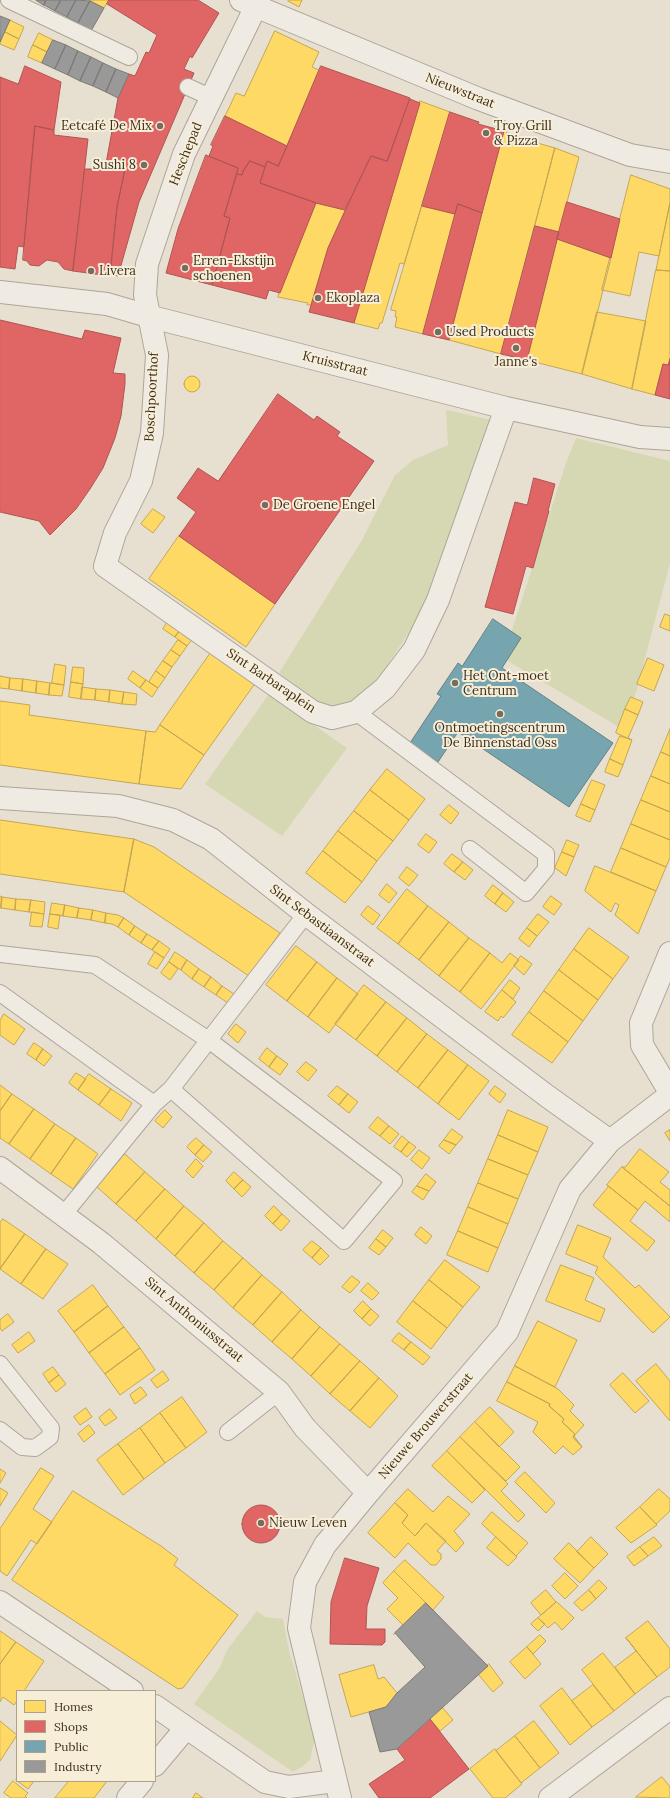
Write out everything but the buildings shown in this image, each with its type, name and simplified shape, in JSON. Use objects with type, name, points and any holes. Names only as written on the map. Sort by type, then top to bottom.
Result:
[{"type":"street","name":"Heschepad","points":[[148,316],[144,295],[147,264],[184,154],[251,2]]},
{"type":"street","name":"Nieuwstraat","points":[[251,2],[478,99],[630,155],[670,162]]},
{"type":"street","name":"Kruisstraat","points":[[0,292],[108,304],[148,316],[506,408],[640,437],[670,439]]},
{"type":"street","name":"Boschpoorthof","points":[[105,566],[115,533],[141,481],[152,433],[157,355],[148,316]]},
{"type":"street","name":"Sint Barbaraplein","points":[[105,566],[313,712],[332,718],[356,712],[385,688],[414,650],[421,636],[438,600],[506,408]]},
{"type":"street","name":"Sint Sebastiaanstraat","points":[[0,798],[118,806],[173,820],[211,840],[306,914],[547,1096],[610,1141]]},
{"type":"street","name":"Nieuwe Brouwerstraat","points":[[337,1789],[299,1628],[305,1582],[326,1545],[368,1493],[507,1332],[570,1189],[610,1141],[670,1094],[642,1045],[641,1023],[670,953]]},
{"type":"street","name":"Sint Anthoniusstraat","points":[[0,1168],[101,1242],[279,1392],[305,1428],[368,1493]]},
{"type":"street","points":[[0,1602],[131,1690]]},
{"type":"street","points":[[156,1707],[265,1782],[289,1787],[337,1789]]},
{"type":"street","points":[[550,1798],[670,1708]]},
{"type":"street","points":[[156,1764],[186,1728]]},
{"type":"street","points":[[128,1798],[141,1782]]},
{"type":"lane","points":[[9,0],[129,57]]},
{"type":"lane","points":[[188,87],[210,97]]},
{"type":"lane","points":[[356,712],[546,854],[546,869],[526,893],[470,849]]},
{"type":"lane","points":[[64,1214],[154,1104],[171,1089],[210,1041],[306,914]]},
{"type":"lane","points":[[0,954],[95,965],[210,1041],[394,1181],[344,1241],[171,1089]]},
{"type":"lane","points":[[0,993],[154,1104]]},
{"type":"lane","points":[[0,1364],[51,1428],[50,1437],[35,1448],[22,1447],[0,1430]]},
{"type":"lane","points":[[228,1432],[279,1392]]},
{"type":"green space","points":[[446,410],[496,421],[438,583],[413,626],[363,702],[346,722],[279,673],[362,540],[395,475],[413,460],[448,445]]},
{"type":"green space","points":[[576,438],[670,461],[670,563],[637,689],[624,730],[503,658],[566,463]]},
{"type":"green space","points":[[269,694],[347,748],[282,836],[205,784]]},
{"type":"green space","points":[[257,1611],[265,1617],[283,1619],[289,1651],[315,1737],[310,1760],[293,1772],[194,1704],[219,1669],[227,1650]]},
{"type":"place","name":"Eetcafé De Mix","points":[[160,126]]},
{"type":"place","name":"Troy Grill & Pizza","points":[[486,133]]},
{"type":"place","name":"Sushi 8","points":[[144,165]]},
{"type":"place","name":"Erren-Ekstijn schoenen","points":[[185,268]]},
{"type":"place","name":"Livera","points":[[91,271]]},
{"type":"place","name":"Ekoplaza","points":[[318,298]]},
{"type":"place","name":"Used Products","points":[[438,332]]},
{"type":"place","name":"Janne's","points":[[516,348]]},
{"type":"place","name":"De Groene Engel","points":[[265,505]]},
{"type":"place","name":"Het Ont-moet Centrum","points":[[455,683]]},
{"type":"place","name":"Ontmoetingscentrum De Binnenstad Oss","points":[[500,714]]},
{"type":"place","name":"Nieuw Leven","points":[[261,1523]]}]
